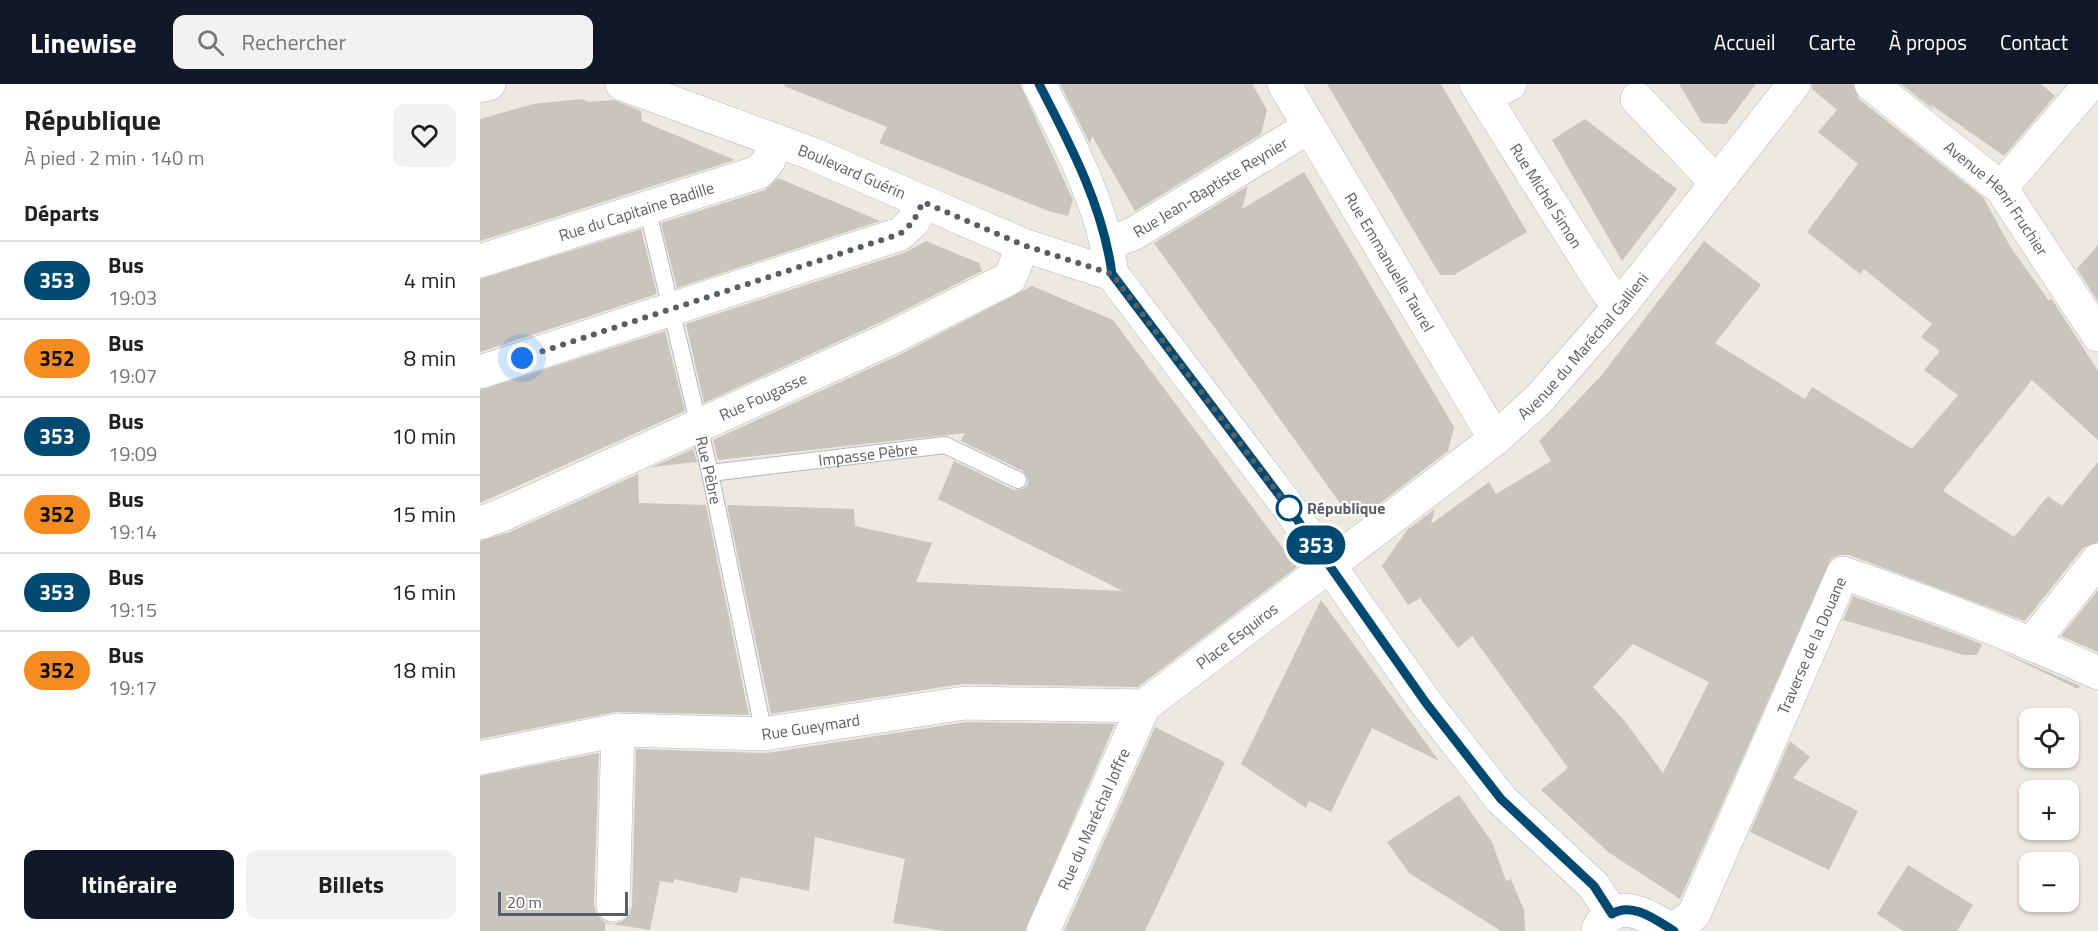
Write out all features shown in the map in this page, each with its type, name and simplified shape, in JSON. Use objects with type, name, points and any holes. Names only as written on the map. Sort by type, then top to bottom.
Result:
[{"type":"street","points":[[480,86],[489,84]]},
{"type":"street","name":"Boulevard Guérin","points":[[622,84],[775,142],[813,154],[1023,245],[1110,259]]},
{"type":"street","points":[[1039,84],[1079,160],[1110,259],[1330,565],[1426,703],[1501,799],[1594,886],[1605,922],[1628,909],[1639,911],[1673,931]]},
{"type":"street","name":"Rue Emmanuelle Taurel","points":[[1284,84],[1495,439]]},
{"type":"street","name":"Avenue du Maréchal Gallieni","points":[[1330,565],[1495,439],[1539,399],[1620,306],[1794,84]]},
{"type":"street","name":"Avenue Henri Fruchier","points":[[1871,84],[2001,188],[2098,335]]},
{"type":"street","points":[[2001,188],[2090,84]]},
{"type":"street","name":"Rue Michel Simon","points":[[1490,89],[1604,287],[1620,306]]},
{"type":"street","points":[[1631,89],[1716,183]]},
{"type":"street","name":"Rue Jean-Baptiste Reynier","points":[[1110,259],[1133,234],[1309,127]]},
{"type":"street","name":"Rue du Capitaine Badille","points":[[480,261],[759,172],[769,160],[775,142]]},
{"type":"street","points":[[480,372],[669,308],[900,234],[913,222],[923,202]]},
{"type":"street","name":"Rue Fougasse","points":[[480,523],[890,339],[1010,278],[1023,245]]},
{"type":"street","points":[[2032,643],[2098,560]]},
{"type":"street","name":"Place Esquiros","points":[[1144,706],[1330,565]]},
{"type":"street","name":"Traverse de la Douane","points":[[1673,931],[1694,914],[1843,573],[1938,606],[2032,643],[2098,673]]},
{"type":"street","name":"Rue Gueymard","points":[[480,758],[618,730],[764,734],[965,703],[1144,706]]},
{"type":"street","name":"Rue du Maréchal Joffre","points":[[1043,931],[1144,706]]},
{"type":"street","points":[[613,905],[618,730]]},
{"type":"lane","name":"Rue Pèbre","points":[[650,207],[650,220],[669,308],[710,473],[764,734]]},
{"type":"lane","name":"Impasse Pèbre","points":[[710,473],[945,444],[1018,480]]},
{"type":"building","points":[[785,84],[1020,84],[1073,200],[1068,216],[1051,212],[879,143],[887,127],[784,86]]},
{"type":"building","points":[[1060,84],[1252,84],[1267,110],[1261,134],[1135,211],[1092,136],[1090,144]]},
{"type":"building","points":[[1327,84],[1441,84],[1527,232],[1454,275],[1440,275]]},
{"type":"building","points":[[1679,84],[1756,84],[1726,124],[1702,123]]},
{"type":"building","points":[[1812,84],[1853,84],[1859,99],[1983,197],[2011,248],[2049,301],[2051,298],[2098,371],[2098,440],[2032,380],[1943,491],[2014,537],[2048,496],[2062,506],[2098,462],[2098,542],[2083,548],[2025,621],[1849,555],[1839,555],[1831,559],[1680,899],[1608,852],[1541,790],[1568,768],[1472,636],[1458,648],[1420,598],[1408,605],[1382,566],[1407,530],[1435,509],[1431,524],[1489,482],[1496,494],[1551,461],[1539,441],[1601,376],[1704,241],[1761,285],[1715,343],[1805,399],[1812,387],[1912,449],[1958,395],[1924,370],[1940,351],[1921,337],[1932,324],[1864,269],[1860,274],[1807,232],[1858,164],[1818,132],[1837,110],[1812,89]],"holes":[[[1633,644],[1709,682],[1663,773],[1624,720],[1593,687]]]},
{"type":"building","points":[[1901,84],[2041,84],[2055,96],[2004,156],[1930,104],[1934,110]]},
{"type":"building","points":[[582,99],[589,102],[614,100],[641,111],[642,121],[735,160],[480,241],[480,119],[533,104]]},
{"type":"building","points":[[1585,119],[1677,189],[1622,261],[1552,140]]},
{"type":"building","points":[[1304,172],[1454,427],[1448,451],[1370,511],[1342,506],[1154,243],[1248,186],[1242,209]]},
{"type":"building","points":[[778,178],[880,221],[677,288],[661,223],[765,190]]},
{"type":"building","points":[[641,229],[657,294],[480,352],[480,279]]},
{"type":"building","points":[[926,241],[979,263],[982,271],[881,322],[704,403],[686,324],[906,252]]},
{"type":"building","points":[[2098,245],[2098,301],[2077,269]]},
{"type":"building","points":[[1032,286],[1113,320],[1297,567],[1138,687],[962,684],[771,714],[727,505],[854,509],[855,526],[932,543],[916,582],[1123,591],[938,499],[954,461],[1014,490],[1023,489],[1028,484],[1023,471],[961,441],[965,433],[718,460],[713,440],[897,356]]},
{"type":"building","points":[[665,331],[685,411],[480,503],[480,390]]},
{"type":"building","points":[[693,449],[697,462],[652,467]]},
{"type":"building","points":[[638,474],[639,503],[706,505],[749,715],[615,712],[480,739],[480,541],[510,532]]},
{"type":"building","points":[[2098,590],[2098,652],[2061,636]]},
{"type":"building","points":[[1853,596],[1982,644],[1977,655],[1964,655],[1843,620]]},
{"type":"building","points":[[1321,600],[1439,761],[1372,728],[1331,812],[1309,801],[1306,808],[1241,764]]},
{"type":"building","points":[[1995,649],[2028,663],[2080,686],[2078,689]]},
{"type":"building","points":[[966,722],[1115,724],[1025,931],[944,931],[893,923],[905,859],[815,837],[809,891],[741,877],[737,893],[674,879],[673,883],[660,881],[650,930],[605,923],[605,931],[480,931],[480,776],[599,753],[594,904],[596,913],[603,921],[613,924],[621,922],[629,915],[632,906],[636,749],[767,753]]},
{"type":"building","points":[[1155,727],[1225,762],[1145,931],[1064,931]]},
{"type":"building","points":[[1790,741],[1810,757],[1793,778],[1858,811],[1829,870],[1750,832]]},
{"type":"building","points":[[1459,795],[1492,842],[1506,881],[1511,879],[1524,910],[1525,931],[1501,931],[1409,873],[1387,842]]},
{"type":"building","points":[[1908,865],[1973,905],[1957,931],[1903,931],[1877,914]]},
{"type":"bus line","name":"353","points":[[1039,84],[1079,160],[1108,243],[1112,274],[1289,508],[1426,703],[1501,799],[1594,886],[1612,914],[1628,909],[1639,911],[1674,931]]},
{"type":"place","name":"République","points":[[1289,508]]},
{"type":"route","points":[[522,358],[900,234],[913,222],[923,202],[1023,245],[1112,274],[1289,508]]}]
